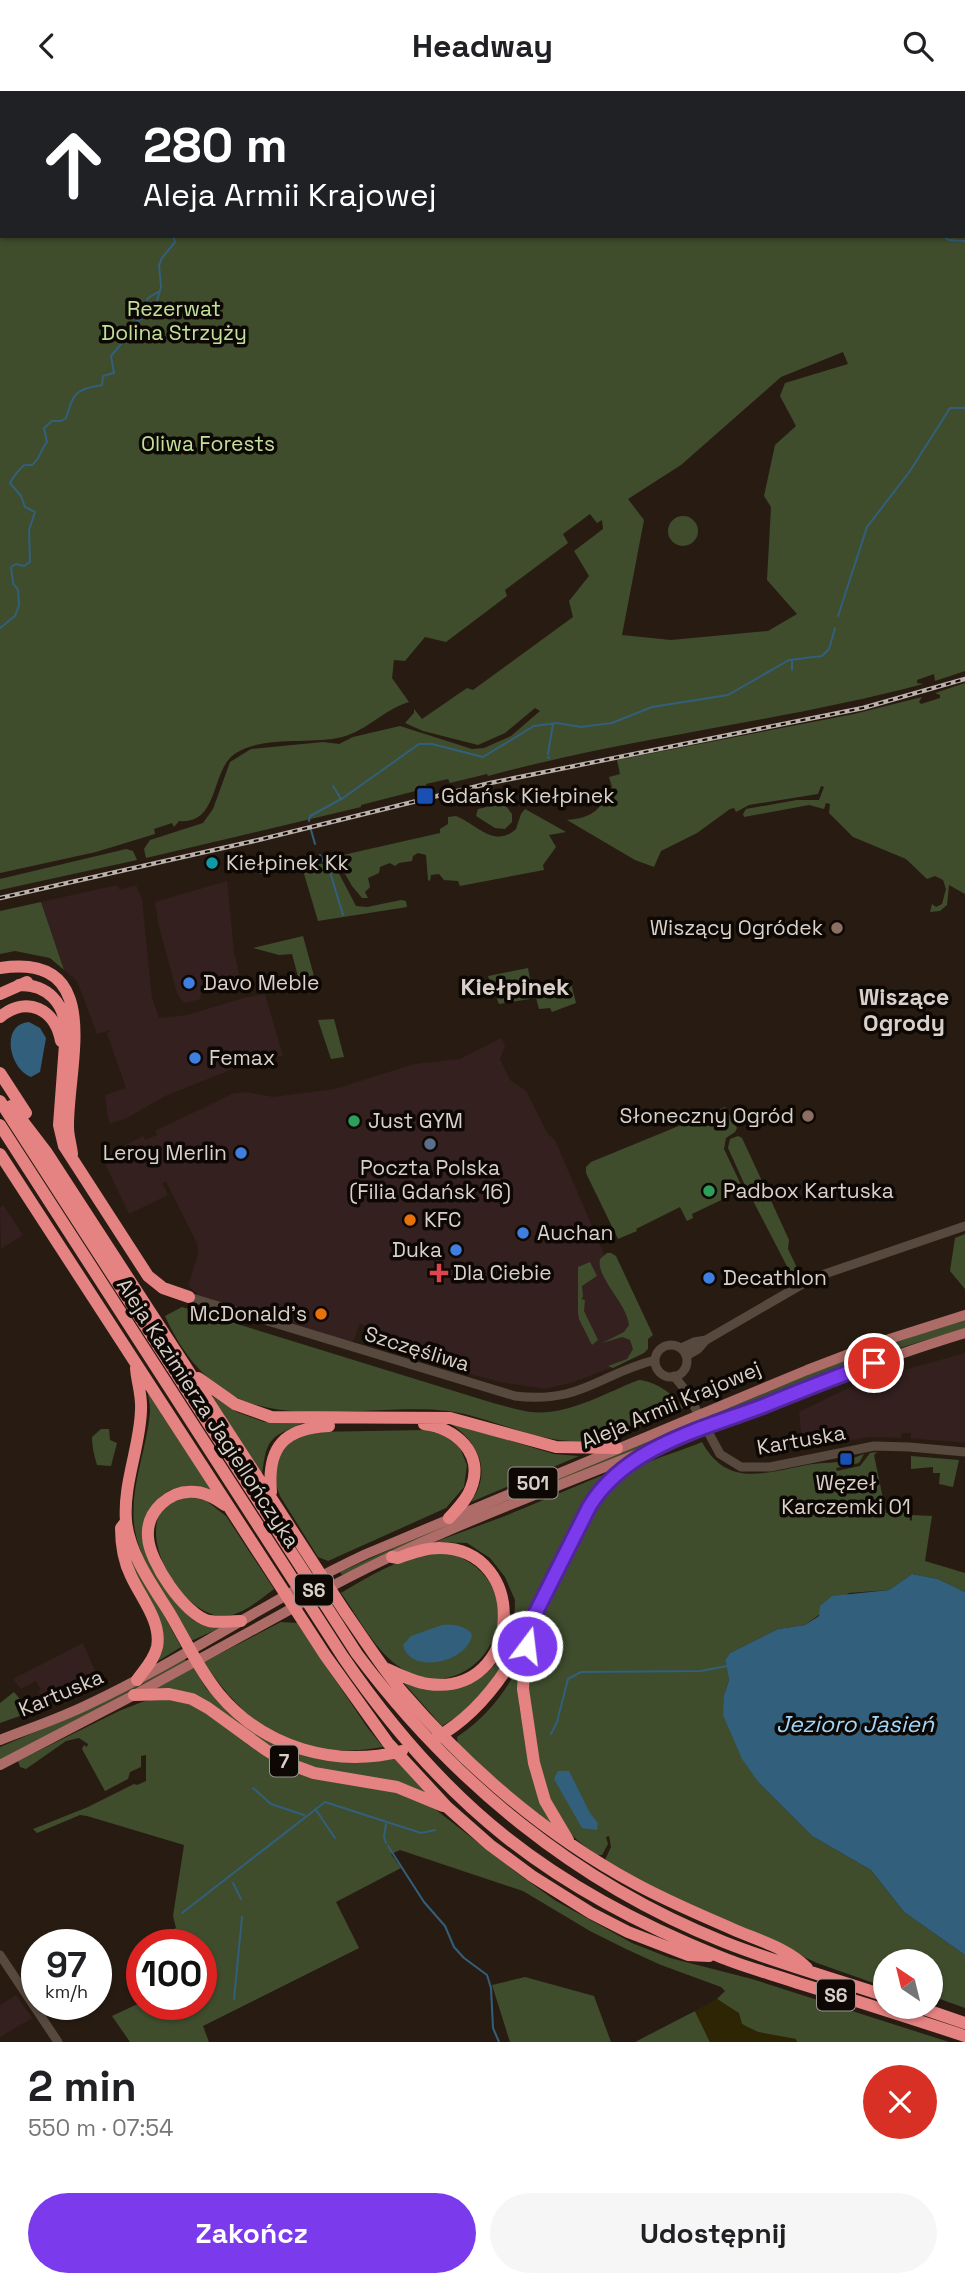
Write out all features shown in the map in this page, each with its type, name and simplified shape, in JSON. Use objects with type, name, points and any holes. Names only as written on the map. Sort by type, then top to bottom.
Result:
[{"type":"highway","points":[[0,968],[29,967],[49,973],[68,992],[74,1019],[68,1126],[74,1161]]},
{"type":"highway","points":[[0,994],[19,985],[41,981],[52,985],[63,995],[74,1019]]},
{"type":"highway","points":[[19,985],[40,987],[58,1003],[66,1023],[59,1133],[64,1146],[148,1276],[168,1290],[189,1297]]},
{"type":"highway","points":[[0,1017],[21,1006],[40,1009],[56,1023],[65,1047]]},
{"type":"highway","points":[[0,1073],[46,1142],[47,1153]]},
{"type":"highway","points":[[0,1095],[47,1153],[345,1612],[384,1668],[430,1723],[477,1771],[540,1822],[607,1868],[667,1900],[776,1947],[810,1970]]},
{"type":"highway","name":"Aleja Kazimierza Jagiellończyka","points":[[0,1101],[357,1654],[406,1716],[460,1773],[560,1854],[662,1914],[723,1941],[873,1992]]},
{"type":"highway","name":"Aleja Kazimierza Jagiellończyka","points":[[0,1125],[343,1657],[395,1729],[463,1802],[535,1861],[574,1887],[622,1913],[720,1957],[965,2036]]},
{"type":"highway","points":[[0,1154],[359,1704],[388,1743],[447,1807]]},
{"type":"highway","points":[[137,1364],[141,1411],[126,1503],[126,1522],[134,1549],[213,1686],[238,1714],[270,1736],[307,1751],[351,1758],[383,1755],[421,1744],[456,1725],[492,1690],[526,1632],[595,1496],[617,1474],[657,1447]]},
{"type":"highway","points":[[190,1371],[235,1404],[271,1417],[450,1418],[556,1447],[617,1448]]},
{"type":"highway","points":[[271,1495],[271,1459],[280,1443],[295,1432],[313,1427],[439,1426],[458,1436],[469,1449],[472,1459],[474,1479],[471,1489],[449,1518]]},
{"type":"highway","points":[[229,1507],[200,1492],[177,1494],[163,1502],[152,1514],[149,1545],[160,1568],[192,1613],[216,1622],[242,1621]]},
{"type":"highway","points":[[126,1522],[121,1528],[121,1546],[126,1563],[152,1615],[158,1636],[151,1661],[137,1680]]},
{"type":"highway","points":[[384,1668],[424,1683],[440,1685],[461,1681],[473,1675],[490,1660],[502,1639],[506,1621],[503,1598],[493,1576],[474,1558],[451,1549],[438,1548],[398,1558],[392,1557]]},
{"type":"highway","points":[[526,1632],[523,1689],[534,1763],[545,1801],[570,1843]]},
{"type":"highway","name":"7","points":[[134,1695],[169,1694],[192,1699],[287,1763],[314,1773],[397,1787],[447,1807],[489,1845],[591,1913],[659,1945],[688,1955],[720,1957]]},
{"type":"highway","points":[[943,2016],[965,2023]]},
{"type":"main road","name":"Aleja Armii Krajowej","points":[[201,1651],[242,1621],[334,1569],[449,1518],[839,1357],[965,1315]]},
{"type":"main road","name":"Aleja Armii Krajowej","points":[[137,1680],[282,1614],[392,1557],[657,1447],[856,1369],[965,1333]]},
{"type":"main road","name":"Aleja Armii Krajowej","points":[[134,1695],[186,1659]]},
{"type":"main road","name":"Kartuska","points":[[0,1740],[90,1704],[137,1680]]},
{"type":"main road","name":"Kartuska","points":[[0,1765],[134,1695]]},
{"type":"street","points":[[684,1352],[694,1342],[706,1340],[813,1278],[965,1226]]},
{"type":"street","name":"Szczęśliwa","points":[[189,1297],[515,1396],[542,1399],[568,1395],[635,1367],[656,1364]]},
{"type":"street","points":[[671,1345],[684,1352],[686,1365],[678,1374],[664,1375],[656,1364],[657,1352],[664,1346],[671,1345]]},
{"type":"street","name":"Kartuska","points":[[678,1374],[714,1446],[728,1461],[747,1469],[874,1447],[965,1452]]},
{"type":"street","points":[[0,1955],[58,2042]]},
{"type":"shaded area","points":[[227,881],[234,952],[241,981],[200,994],[201,999],[184,1003],[177,993],[155,902]]},
{"type":"shaded area","points":[[117,885],[120,890],[136,885],[142,899],[152,998],[159,1018],[187,1015],[265,994],[283,1056],[251,1062],[165,1096],[127,1118],[109,1124],[105,1095],[126,1088],[107,1034],[110,1030],[97,1034],[77,981],[64,970],[41,902]]},
{"type":"shaded area","points":[[501,1038],[505,1046],[500,1059],[510,1080],[526,1091],[547,1133],[555,1140],[617,1284],[640,1352],[613,1367],[574,1382],[545,1389],[500,1382],[448,1368],[399,1349],[399,1338],[385,1339],[360,1323],[354,1340],[347,1343],[200,1296],[188,1286],[198,1254],[197,1243],[166,1181],[162,1183],[168,1195],[129,1214],[106,1166],[106,1158],[111,1153],[143,1136],[146,1140],[157,1135],[155,1131],[234,1093],[247,1092],[273,1097],[335,1089],[414,1064],[460,1059]]},
{"type":"shaded area","points":[[3,1205],[23,1235],[1,1249],[0,1208]]},
{"type":"shaded area","points":[[965,1353],[965,1443],[911,1438],[911,1433],[902,1433],[901,1438],[869,1437],[803,1448],[799,1412],[861,1382]]},
{"type":"shaded area","points":[[83,1643],[98,1678],[82,1690],[48,1704],[38,1692],[41,1690],[36,1681],[21,1689],[13,1679]]},
{"type":"shaded area","points":[[16,1995],[21,2002],[21,2020],[29,2020],[0,2037],[0,2005]]},
{"type":"green space","points":[[0,238],[965,238],[965,671],[935,681],[934,674],[917,680],[917,683],[923,684],[815,709],[542,762],[488,776],[487,774],[450,783],[448,779],[426,784],[427,788],[361,807],[146,858],[144,849],[150,840],[203,823],[213,809],[230,762],[251,749],[323,742],[339,744],[353,737],[400,726],[472,749],[484,748],[511,736],[540,711],[535,708],[505,733],[478,745],[423,731],[405,723],[414,713],[414,709],[422,719],[467,688],[473,690],[573,617],[569,601],[589,576],[574,551],[603,529],[602,520],[597,523],[590,514],[563,534],[568,543],[505,590],[507,596],[446,642],[425,637],[405,661],[394,660],[392,678],[409,702],[342,737],[274,742],[247,747],[228,761],[202,814],[192,820],[179,821],[174,827],[172,823],[154,829],[155,834],[96,852],[0,873]],"holes":[[[843,352],[848,364],[785,383],[780,396],[796,426],[775,445],[764,496],[771,507],[767,580],[797,614],[768,631],[671,640],[622,635],[644,520],[628,499],[681,465],[781,377]]]},
{"type":"green space","points":[[683,516],[694,520],[698,531],[694,542],[683,546],[672,542],[668,531],[672,520]]},
{"type":"green space","points":[[965,683],[965,894],[949,885],[947,905],[940,911],[930,912],[932,904],[936,907],[942,904],[946,889],[943,880],[935,876],[927,879],[906,859],[853,837],[829,813],[830,804],[826,803],[824,809],[809,805],[744,817],[746,809],[797,800],[819,800],[824,787],[821,786],[818,794],[749,805],[736,812],[734,808],[730,809],[697,833],[661,851],[654,867],[635,860],[567,820],[590,815],[599,807],[612,787],[609,777],[620,774],[617,760],[854,714],[922,697],[919,702],[921,704],[940,698],[940,695],[935,693]]},
{"type":"green space","points":[[506,806],[512,814],[512,822],[505,829],[495,828],[476,816],[478,809]]},
{"type":"green space","points":[[525,809],[566,832],[549,835],[556,847],[543,865],[544,870],[460,886],[458,881],[444,880],[439,874],[431,875],[430,881],[428,880],[426,855],[418,853],[413,856],[412,861],[380,867],[379,873],[368,878],[370,887],[365,892],[368,898],[362,898],[337,860],[343,855],[440,833],[440,829],[448,824],[448,817],[456,816],[486,833],[501,837],[516,829]]},
{"type":"green space","points":[[126,849],[133,851],[137,860],[0,890],[0,879]]},
{"type":"green space","points":[[333,862],[356,906],[367,907],[401,900],[406,901],[407,907],[318,921],[302,867]]},
{"type":"green space","points":[[41,902],[64,970],[50,958],[15,951],[0,954],[0,911]]},
{"type":"green space","points":[[303,936],[317,987],[300,984],[292,954],[279,955],[253,948]]},
{"type":"green space","points":[[528,968],[532,989],[571,983],[576,1003],[552,1012],[550,1008],[539,1009],[536,998],[499,1004],[488,976]]},
{"type":"green space","points":[[334,1019],[344,1057],[331,1059],[318,1020]]},
{"type":"green space","points":[[725,1107],[737,1128],[726,1138],[724,1149],[745,1193],[740,1195],[738,1192],[692,1214],[693,1218],[687,1221],[680,1207],[618,1239],[586,1173],[586,1167],[591,1162]]},
{"type":"green space","points":[[738,1136],[742,1138],[762,1181],[748,1192],[728,1148],[730,1139]]},
{"type":"green space","points":[[763,1183],[789,1240],[788,1249],[798,1270],[791,1274],[749,1193]]},
{"type":"green space","points":[[965,1234],[965,1289],[950,1271],[955,1238]]},
{"type":"green space","points":[[607,1253],[616,1256],[653,1335],[648,1339],[648,1349],[644,1353],[613,1368],[608,1366],[627,1359],[633,1349],[630,1340],[622,1337],[602,1343],[624,1332],[629,1325],[623,1308],[600,1266],[600,1259]]},
{"type":"green space","points":[[590,1262],[597,1276],[582,1286],[581,1299],[585,1300],[584,1311],[598,1340],[592,1345],[578,1313],[578,1267]]},
{"type":"green space","points":[[182,1307],[525,1411],[559,1411],[639,1380],[664,1389],[683,1408],[622,1433],[596,1440],[566,1441],[448,1411],[424,1409],[319,1412],[270,1408],[233,1396],[197,1367],[179,1343],[165,1316]]},
{"type":"green space","points":[[965,1319],[965,1328],[890,1351],[794,1386],[342,1575],[340,1572],[751,1397],[893,1343]]},
{"type":"green space","points":[[146,1385],[217,1495],[192,1489],[173,1489],[158,1500],[144,1523],[170,1588],[184,1610],[198,1623],[222,1627],[191,1641],[149,1569],[134,1524],[134,1496],[150,1412]]},
{"type":"green space","points":[[209,1394],[237,1412],[264,1422],[305,1422],[272,1440],[266,1453],[262,1476]]},
{"type":"green space","points":[[448,1422],[554,1454],[579,1456],[471,1502],[481,1479],[479,1457],[467,1438]]},
{"type":"green space","points":[[101,1429],[109,1429],[110,1440],[117,1443],[111,1466],[97,1465],[95,1458],[92,1437]]},
{"type":"green space","points":[[426,1430],[446,1436],[460,1448],[467,1465],[464,1487],[446,1508],[328,1561],[318,1557],[280,1496],[274,1480],[281,1451],[294,1439],[312,1432]]},
{"type":"green space","points":[[702,1442],[722,1465],[733,1471],[759,1474],[842,1461],[864,1454],[859,1463],[836,1468],[837,1471],[860,1466],[870,1453],[877,1452],[874,1455],[886,1513],[909,1512],[910,1521],[912,1515],[932,1516],[925,1561],[965,1573],[965,1592],[938,1579],[912,1574],[889,1590],[849,1593],[805,1625],[778,1629],[730,1653],[725,1660],[729,1680],[724,1695],[759,1783],[812,1836],[871,1870],[904,1912],[965,1955],[965,2008],[943,2000],[943,1949],[873,1949],[873,1983],[817,1963],[655,1888],[605,1860],[611,1847],[609,1836],[606,1837],[608,1844],[602,1855],[598,1855],[582,1844],[559,1820],[546,1789],[535,1744],[528,1698],[530,1652],[547,1607],[600,1504],[626,1475],[646,1464]]},
{"type":"green space","points":[[911,1456],[959,1460],[953,1487],[939,1484],[940,1473],[933,1473],[933,1467],[911,1469]]},
{"type":"green space","points":[[610,1472],[589,1497],[572,1525],[514,1646],[497,1674],[473,1704],[442,1726],[403,1682],[434,1689],[462,1686],[484,1675],[502,1658],[514,1631],[515,1600],[505,1577],[490,1558],[467,1543],[435,1542]]},
{"type":"green space","points":[[183,1497],[204,1499],[226,1516],[274,1589],[249,1607],[232,1615],[215,1615],[198,1607],[182,1593],[169,1575],[160,1555],[156,1535],[158,1518],[168,1504]]},
{"type":"green space","points":[[127,1553],[137,1565],[181,1647],[155,1663],[161,1650]]},
{"type":"green space","points":[[426,1553],[452,1554],[476,1567],[492,1588],[498,1610],[496,1633],[485,1653],[469,1668],[449,1678],[426,1678],[401,1668],[392,1661],[375,1643],[341,1593],[382,1570]]},
{"type":"green space","points":[[281,1622],[297,1623],[383,1747],[353,1750],[326,1749],[301,1744],[258,1722],[221,1686],[204,1662]]},
{"type":"green space","points":[[184,1658],[186,1661],[0,1761],[0,1747],[40,1730]]},
{"type":"green space","points":[[520,1663],[519,1705],[533,1778],[556,1827],[502,1787],[458,1744],[457,1737],[493,1705]]},
{"type":"green space","points":[[193,1667],[206,1688],[237,1721],[279,1746],[394,1758],[432,1797],[319,1770],[270,1749],[206,1701],[153,1690]]},
{"type":"green space","points":[[14,1692],[31,1712],[0,1723],[0,1703]]},
{"type":"green space","points":[[162,1697],[200,1707],[258,1751],[406,1794],[435,1809],[556,1901],[632,1943],[670,1958],[752,1979],[949,2042],[797,2042],[795,2039],[759,2033],[741,2023],[717,1999],[725,1991],[721,1987],[626,1949],[523,1891],[400,1850],[391,1854],[401,1868],[336,1902],[359,1948],[217,2019],[217,1929],[174,1929],[173,1916],[184,1845],[80,1815],[37,1833],[33,1829],[146,1781],[146,1755],[141,1756],[141,1767],[130,1772],[128,1779],[105,1791],[82,1749],[88,1744],[79,1738],[66,1741],[26,1769],[20,1767],[18,1761],[142,1702]]},
{"type":"green space","points":[[525,1977],[594,1996],[611,2042],[510,2042],[492,1985]]},
{"type":"green space","points":[[126,2009],[126,2020],[215,2020],[203,2026],[209,2042],[130,2042],[112,2016]]},
{"type":"green space","points":[[695,2011],[710,2042],[635,2042]]},
{"type":"sand","points":[[717,1999],[739,2013],[742,2024],[758,2032],[796,2039],[797,2042],[710,2042],[695,2011]]},
{"type":"water","points":[[29,1022],[40,1028],[46,1038],[40,1072],[31,1077],[17,1065],[11,1047],[14,1030]]},
{"type":"water","name":"Jezioro Jasień","points":[[912,1574],[938,1579],[965,1592],[965,1955],[904,1912],[871,1870],[812,1836],[759,1783],[742,1759],[723,1715],[724,1695],[729,1680],[725,1660],[730,1653],[778,1629],[805,1625],[819,1616],[820,1606],[832,1596],[889,1590]]},
{"type":"water","points":[[442,1625],[458,1626],[472,1634],[461,1652],[439,1662],[416,1660],[408,1654],[403,1645],[411,1636]]},
{"type":"water","points":[[558,1771],[569,1771],[590,1813],[598,1823],[597,1830],[582,1828],[554,1779]]},
{"type":"waterway","points":[[138,321],[154,311],[161,287],[159,265],[175,242],[174,238]]},
{"type":"waterway","points":[[946,238],[965,241]]},
{"type":"waterway","points":[[27,465],[35,462],[47,442],[44,428],[52,421],[66,418],[77,394],[86,388],[102,385],[103,376],[114,373],[111,356],[127,337],[131,326],[141,317],[148,298],[158,292]]},
{"type":"waterway","points":[[838,616],[867,527],[910,471],[950,408],[965,408]]},
{"type":"waterway","points":[[0,628],[15,616],[19,605],[18,590],[13,583],[11,567],[16,564],[24,566],[30,562],[29,530],[35,512],[25,507],[21,496],[10,483],[25,465]]},
{"type":"waterway","points":[[309,821],[310,816],[343,798],[419,744],[432,744],[483,757],[534,726],[557,723],[581,727],[612,723],[652,707],[728,695],[789,660],[822,656],[829,649],[835,628]]},
{"type":"waterway","points":[[792,661],[792,670]]},
{"type":"waterway","points":[[548,754],[553,724]]},
{"type":"waterway","points":[[333,786],[341,799]]},
{"type":"waterway","points":[[311,830],[315,844]]},
{"type":"waterway","points":[[320,855],[326,866]]},
{"type":"waterway","points":[[260,873],[311,862]]},
{"type":"waterway","points":[[330,872],[343,915]]},
{"type":"waterway","points":[[551,1734],[557,1722],[568,1679],[581,1672],[701,1671],[727,1666]]},
{"type":"waterway","points":[[253,1788],[271,1804],[304,1815]]},
{"type":"waterway","points":[[182,1913],[325,1802],[421,1833],[435,1830]]},
{"type":"waterway","points":[[316,1810],[335,1838]]},
{"type":"waterway","points":[[386,1824],[386,1843]]},
{"type":"waterway","points":[[388,1846],[424,1902],[445,1926],[454,1947],[487,1975],[491,1988],[493,2028],[499,2042]]},
{"type":"waterway","points":[[233,1883],[241,1899]]},
{"type":"waterway","points":[[234,1999],[242,1917]]},
{"type":"railway","points":[[0,898],[254,841],[490,783],[863,708],[965,679]]},
{"type":"place","name":"Gdańsk Kiełpinek","points":[[425,796]]},
{"type":"place","name":"Kiełpinek Kk","points":[[212,863]]},
{"type":"place","name":"Wiszący Ogródek","points":[[837,928]]},
{"type":"place","name":"Davo Meble","points":[[189,983]]},
{"type":"place","name":"Femax","points":[[195,1058]]},
{"type":"place","name":"Słoneczny Ogród","points":[[808,1116]]},
{"type":"place","name":"Just GYM","points":[[354,1121]]},
{"type":"place","name":"Poczta Polska (Filia Gdańsk 16)","points":[[430,1144]]},
{"type":"place","name":"Leroy Merlin","points":[[241,1153]]},
{"type":"place","name":"Padbox Kartuska","points":[[709,1191]]},
{"type":"place","name":"KFC","points":[[410,1220]]},
{"type":"place","name":"Auchan","points":[[523,1233]]},
{"type":"place","name":"Duka","points":[[456,1250]]},
{"type":"place","name":"Dla Ciebie","points":[[439,1273]]},
{"type":"place","name":"Decathlon","points":[[709,1278]]},
{"type":"place","name":"McDonald's","points":[[321,1314]]},
{"type":"place","name":"Węzeł Karczemki 01","points":[[846,1459]]},
{"type":"district","name":"Kiełpinek","points":[[515,987]]},
{"type":"district","name":"Wiszące Ogrody","points":[[904,1010]]},
{"type":"route","points":[[527,1646],[526,1632],[589,1507],[600,1490],[617,1474],[657,1447],[874,1363]]},
{"type":"park label","name":"Rezerwat Dolina Strzyży","points":[[174,321]]},
{"type":"park label","name":"Oliwa Forests","points":[[208,444]]}]
